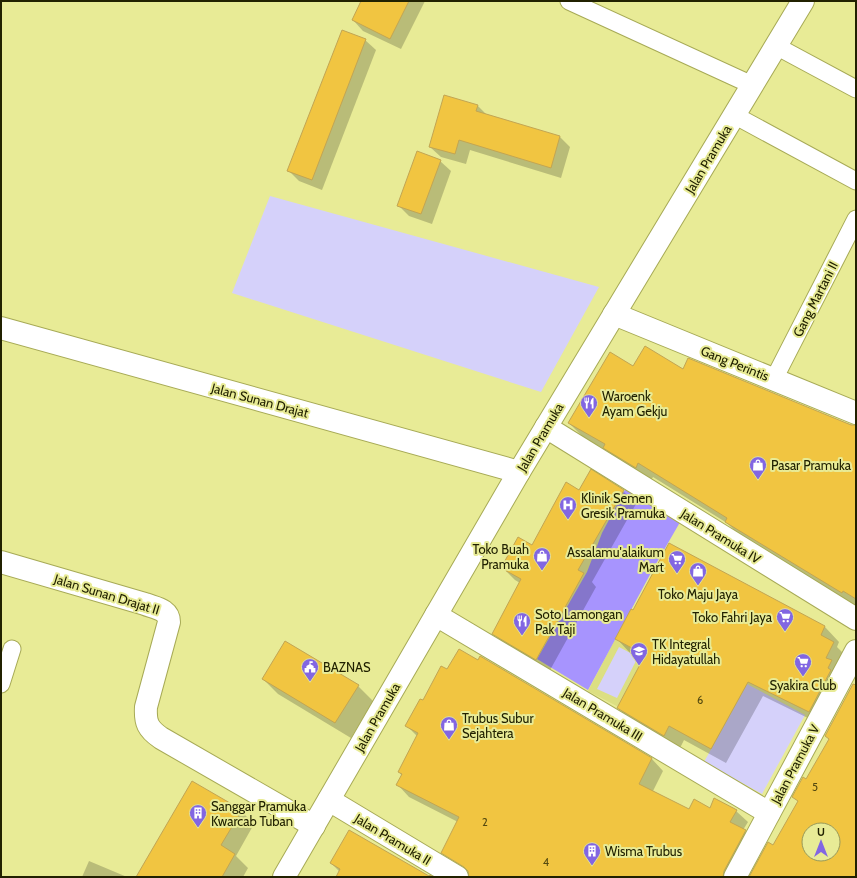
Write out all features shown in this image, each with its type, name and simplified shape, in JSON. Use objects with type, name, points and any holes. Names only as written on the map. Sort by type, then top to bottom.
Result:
[{"type":"street","name":"Jalan Pramuka","points":[[284,877],[519,472],[803,1]]},
{"type":"street","name":"Gang Perintis","points":[[614,314],[856,413]]},
{"type":"street","name":"Jalan Sunan Drajat","points":[[1,328],[519,472]]},
{"type":"street","name":"Jalan Pramuka IV","points":[[546,427],[856,619]]},
{"type":"street","name":"Jalan Sunan Drajat II","points":[[1,562],[145,604],[166,612],[169,622],[146,707],[145,717],[148,725],[153,732],[161,738],[314,826]]},
{"type":"street","name":"Jalan Pramuka III","points":[[436,615],[769,813]]},
{"type":"street","name":"Jalan Pramuka V","points":[[735,877],[856,651]]},
{"type":"street","name":"Jalan Pramuka II","points":[[329,800],[457,877]]},
{"type":"lane","points":[[569,1],[752,85]]},
{"type":"lane","points":[[776,46],[856,89]]},
{"type":"lane","points":[[734,115],[856,181]]},
{"type":"lane","name":"Gang Martani II","points":[[774,379],[856,219]]},
{"type":"lane","points":[[1,684],[12,649]]},
{"type":"shaded area","points":[[270,196],[599,287],[541,392],[232,293]]},
{"type":"shaded area","points":[[628,484],[683,517],[653,569],[588,690],[537,659],[587,572],[602,533]]},
{"type":"shaded area","name":"TK Integral Hidayatullah","points":[[631,609],[691,640],[647,722],[588,691]]},
{"type":"shaded area","points":[[619,647],[638,657],[617,698],[597,689]]},
{"type":"shaded area","points":[[747,684],[805,715],[762,794],[704,762]]},
{"type":"building","points":[[361,1],[409,1],[390,39],[352,20]]},
{"type":"building","points":[[342,30],[366,39],[312,180],[287,171]]},
{"type":"building","points":[[444,95],[478,105],[476,111],[560,136],[551,168],[459,140],[455,154],[429,147]]},
{"type":"building","points":[[417,151],[441,160],[421,214],[397,206]]},
{"type":"building","name":"Pasar Pramuka","points":[[645,346],[683,369],[688,358],[851,425],[856,425],[856,599],[843,591],[842,593],[725,522],[727,518],[638,463],[636,468],[603,448],[605,444],[568,423],[610,352],[633,366]]},
{"type":"building","points":[[591,469],[624,490],[578,570],[584,573],[536,660],[492,634],[521,579],[501,568],[518,537],[532,545],[566,482],[579,490]]},
{"type":"building","points":[[669,543],[825,626],[821,635],[834,642],[826,658],[832,660],[828,668],[831,670],[809,712],[748,682],[711,749],[669,726],[664,736],[617,708],[645,655],[615,639],[631,609],[633,610]]},
{"type":"building","name":"BAZNAS","points":[[285,641],[359,685],[335,723],[262,679]]},
{"type":"building","points":[[459,649],[478,660],[480,656],[652,758],[639,784],[689,809],[694,799],[710,808],[714,798],[737,810],[730,822],[746,830],[724,871],[723,877],[469,877],[468,871],[464,867],[441,853],[459,817],[396,785],[402,774],[398,772],[418,733],[405,726],[420,699],[423,700],[441,666],[447,669]]},
{"type":"building","points":[[853,684],[856,685],[856,877],[749,877],[768,842],[773,845],[798,801],[792,797],[803,777],[806,779],[829,739],[825,736]]},
{"type":"building","name":"Sanggar Pramuka Kwarcab Tuban","points":[[192,781],[242,810],[221,845],[235,854],[222,877],[136,877]]},
{"type":"building","points":[[349,830],[433,877],[336,877],[340,869],[330,863]]},
{"type":"place","name":"Waroenk Ayam Gekju","points":[[589,418]]},
{"type":"place","name":"Pasar Pramuka","points":[[758,480]]},
{"type":"place","name":"Klinik Semen Gresik Pramuka","points":[[568,520]]},
{"type":"place","name":"Toko Buah Pramuka","points":[[542,571]]},
{"type":"place","name":"Assalamu'alaikum Mart","points":[[677,574]]},
{"type":"place","name":"Toko Maju Jaya","points":[[698,586]]},
{"type":"place","name":"Toko Fahri Jaya","points":[[785,632]]},
{"type":"place","name":"Soto Lamongan Pak Taji","points":[[522,636]]},
{"type":"place","name":"TK Integral Hidayatullah","points":[[639,666]]},
{"type":"place","name":"Syakira Club","points":[[803,677]]},
{"type":"place","name":"BAZNAS","points":[[310,682]]},
{"type":"place","name":"Trubus Subur Sejahtera","points":[[449,740]]},
{"type":"place","name":"Sanggar Pramuka Kwarcab Tuban","points":[[198,828]]},
{"type":"place","name":"Wisma Trubus","points":[[592,866]]}]
